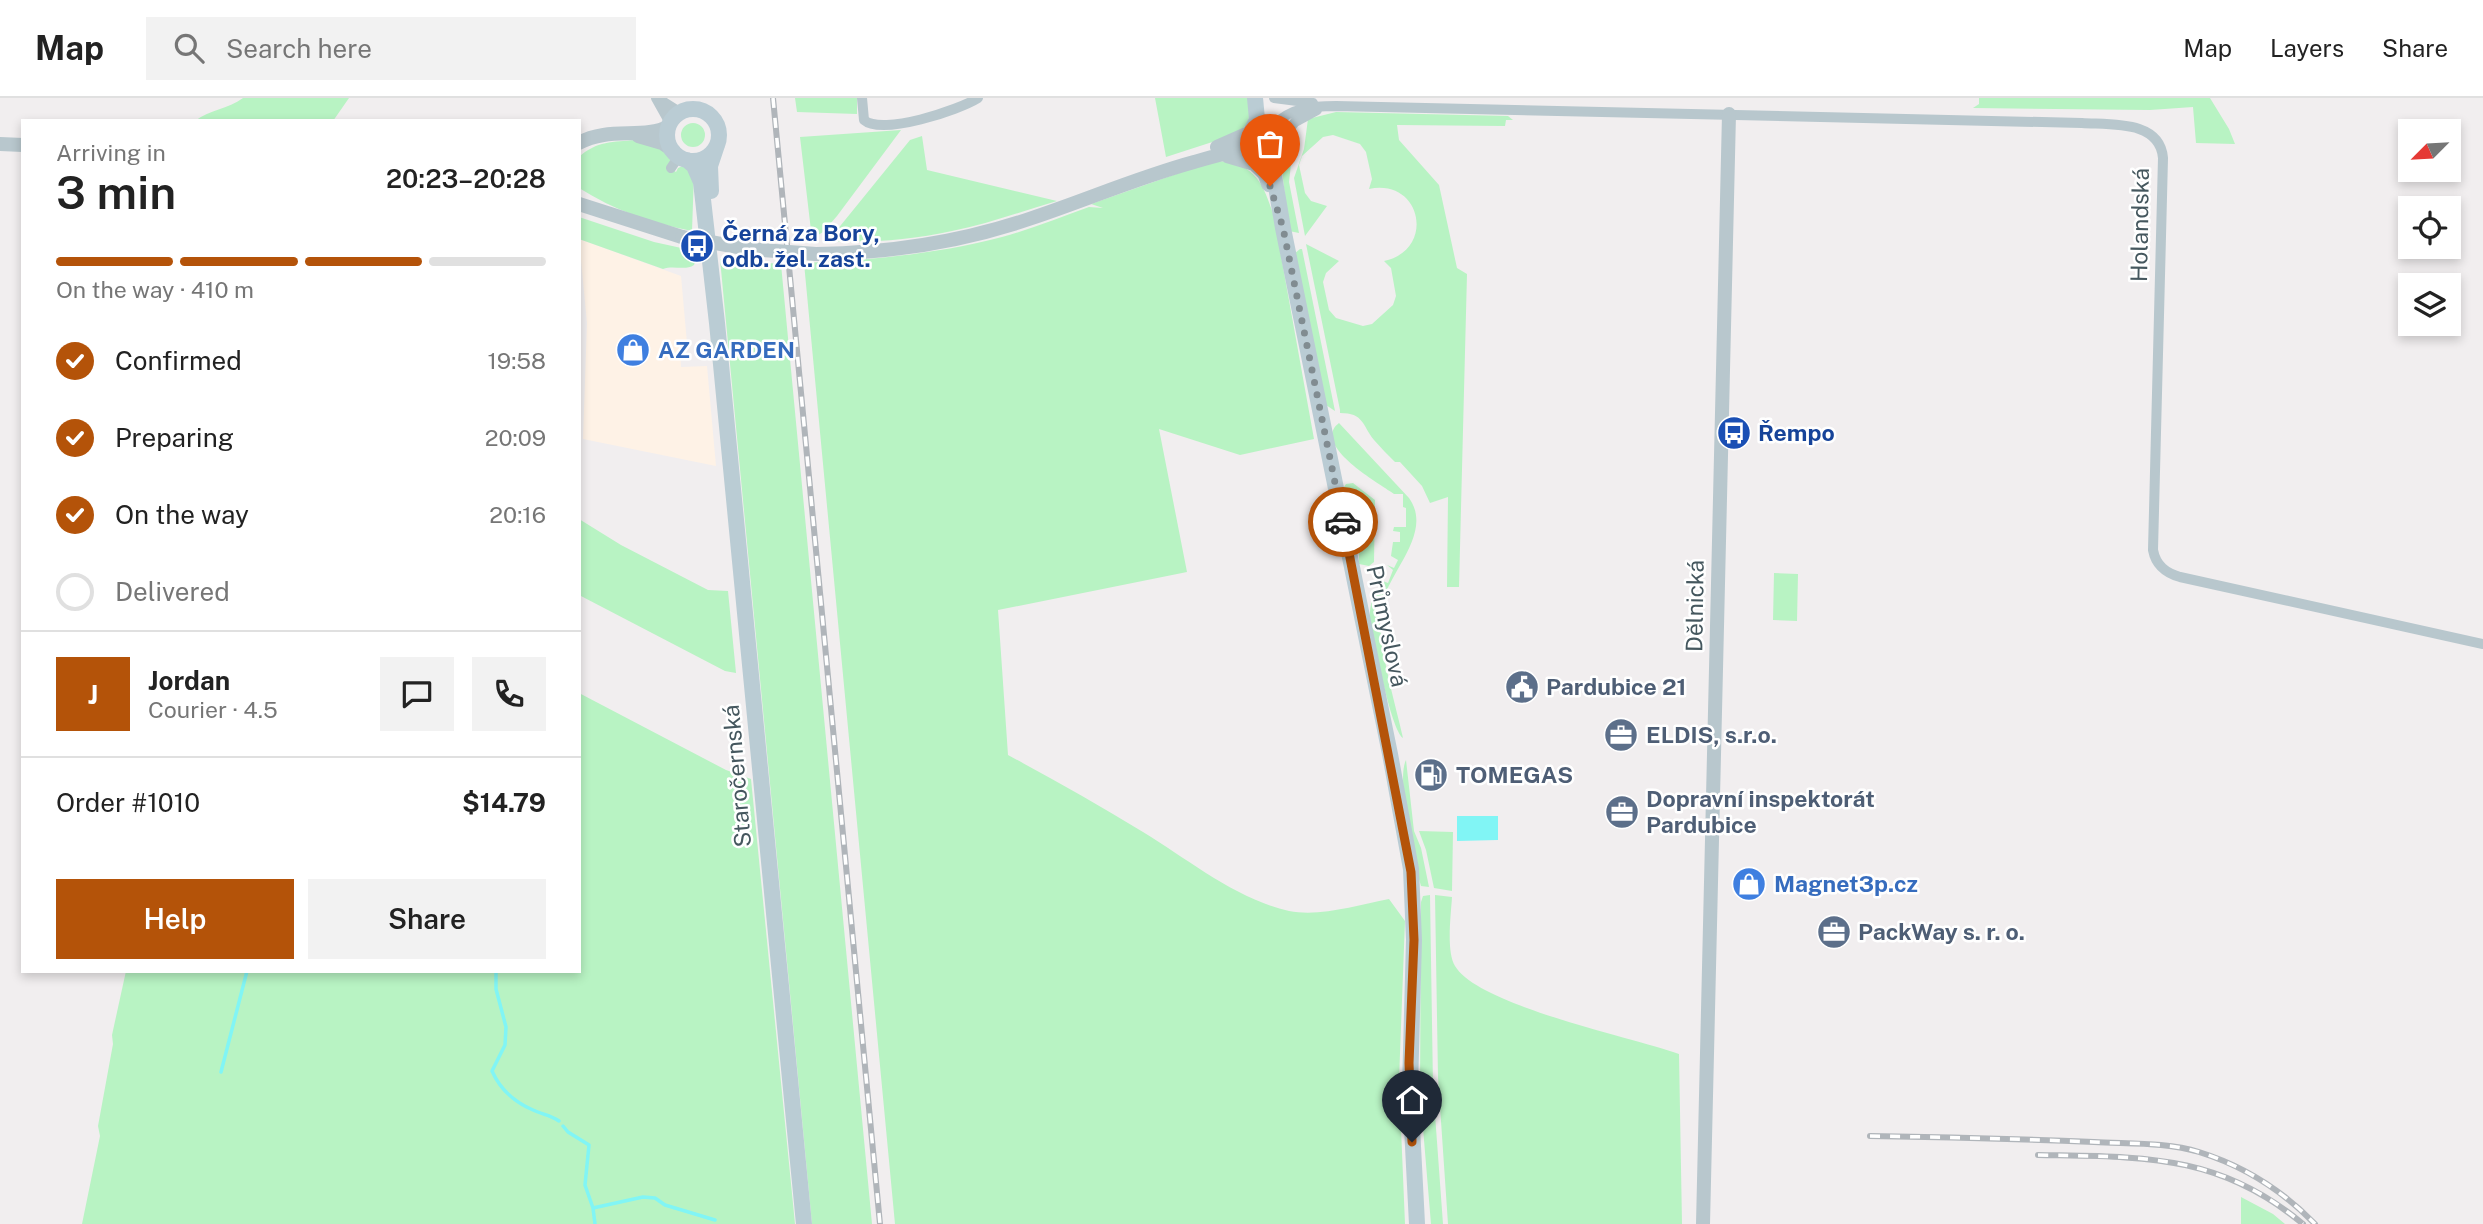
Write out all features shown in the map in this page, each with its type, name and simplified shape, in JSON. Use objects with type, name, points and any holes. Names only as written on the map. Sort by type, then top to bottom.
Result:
[{"type":"main road","points":[[701,98],[712,118],[718,131],[717,145],[698,160],[678,159],[668,140],[679,114],[699,110],[712,118]]},
{"type":"main road","points":[[1251,131],[1257,119],[1255,98]]},
{"type":"main road","name":"Průmyslová","points":[[1264,98],[1275,134],[1274,175],[1283,228],[1410,862],[1413,911],[1412,990]]},
{"type":"main road","points":[[1251,131],[1263,122],[1275,134],[1265,152],[1257,149]]},
{"type":"main road","name":"Průmyslová","points":[[1251,131],[1251,144],[1257,149],[1283,228]]},
{"type":"main road","name":"Staročernská","points":[[717,145],[711,160],[709,177],[717,323]]},
{"type":"main road","name":"Staročernská","points":[[678,159],[694,166],[701,183],[717,323],[804,1224]]},
{"type":"main road","points":[[1412,990],[1410,1088],[1418,1224]]},
{"type":"main road","points":[[1412,990],[1413,1081],[1426,1224]]},
{"type":"street","points":[[862,98],[865,121],[877,124],[922,120],[960,108],[978,98]]},
{"type":"street","name":"Holandská","points":[[1274,98],[1336,106]]},
{"type":"street","name":"Holandská","points":[[1275,134],[1287,129],[1299,118],[1336,106]]},
{"type":"street","name":"Holandská","points":[[1275,134],[1286,114],[1304,107],[1336,106],[2098,124],[2141,129],[2158,139],[2163,158],[2153,550],[2159,565],[2174,576],[2483,644]]},
{"type":"street","points":[[581,142],[596,136],[654,131],[679,114]]},
{"type":"street","name":"Dělnická","points":[[1703,1224],[1729,114]]},
{"type":"street","points":[[1169,169],[1251,131]]},
{"type":"street","points":[[623,132],[662,143],[678,159]]},
{"type":"street","points":[[0,144],[21,145]]},
{"type":"street","points":[[581,205],[682,237],[749,249],[816,254],[904,248],[953,240],[1015,223],[1169,169],[1237,151],[1257,149]]},
{"type":"street","points":[[1212,157],[1241,159],[1258,166],[1267,176]]},
{"type":"shaded area","name":"AZ GARDEN","points":[[581,240],[681,276],[687,343],[680,348],[681,367],[707,366],[716,466],[583,439],[587,323]]},
{"type":"green space","points":[[243,98],[349,98],[334,119],[198,119]]},
{"type":"green space","points":[[795,98],[857,98],[857,114],[797,112]]},
{"type":"green space","points":[[1155,98],[1250,98],[1250,114],[1245,126],[1237,134],[1166,157]]},
{"type":"green space","points":[[1979,98],[2210,98],[2235,144],[2196,143],[2193,107],[2150,110],[1973,108],[1979,104]]},
{"type":"green space","points":[[1336,112],[1508,116],[1513,120],[1506,120],[1505,126],[1397,125],[1399,140],[1439,185],[1457,268],[1467,274],[1459,587],[1447,587],[1448,497],[1430,503],[1422,486],[1400,462],[1395,462],[1379,446],[1358,418],[1340,413],[1306,244],[1339,261],[1326,273],[1323,282],[1329,310],[1336,318],[1363,326],[1372,324],[1393,305],[1396,296],[1391,268],[1384,261],[1400,254],[1411,244],[1416,230],[1416,217],[1411,204],[1401,194],[1387,188],[1369,189],[1372,179],[1366,152],[1360,144],[1333,135],[1323,137],[1302,156],[1299,165],[1305,193],[1311,201],[1327,206],[1305,236],[1294,178],[1304,149],[1308,119]]},
{"type":"green space","points":[[693,123],[704,130],[705,135],[698,146],[693,147],[682,140],[681,135],[688,124]]},
{"type":"green space","points":[[901,130],[837,216],[823,232],[812,239],[800,137]]},
{"type":"green space","points":[[922,136],[927,170],[1057,201],[979,225],[921,237],[859,242],[828,241],[910,140]]},
{"type":"green space","points":[[635,140],[654,144],[670,155],[668,166],[676,172],[685,165],[694,174],[692,231],[633,215],[581,189],[581,155],[599,145]]},
{"type":"green space","points":[[1280,153],[1286,156],[1291,164],[1289,182],[1299,233],[1289,231]]},
{"type":"green space","points":[[1213,161],[1227,162],[1247,169],[1266,193],[1274,217],[1314,439],[1240,455],[1159,429],[1187,572],[998,610],[1008,755],[1126,822],[1213,878],[1250,898],[1289,911],[1301,912],[1339,910],[1389,899],[1405,921],[1399,1080],[1405,1224],[895,1224],[804,263],[904,255],[1002,237],[1089,207],[1103,208],[1091,204]]},
{"type":"green space","points":[[581,218],[654,242],[695,251],[697,256],[694,265],[663,269],[581,240]]},
{"type":"green space","points":[[1300,249],[1335,411],[1326,405],[1294,254]]},
{"type":"green space","points":[[720,259],[781,264],[872,1224],[812,1224]]},
{"type":"green space","points":[[1339,423],[1409,498],[1415,511],[1413,539],[1385,594],[1380,620],[1383,653],[1403,738],[1388,702],[1370,615],[1375,592],[1382,595],[1386,587],[1379,583],[1380,580],[1388,583],[1393,570],[1387,565],[1394,568],[1398,560],[1391,556],[1393,542],[1400,542],[1400,532],[1393,531],[1394,527],[1406,527],[1406,508],[1403,507],[1403,494],[1394,494],[1375,482],[1340,452],[1333,442],[1332,432]]},
{"type":"green space","points":[[1353,483],[1375,500],[1374,562],[1369,566],[1359,564],[1356,534],[1344,487]]},
{"type":"green space","points":[[581,520],[621,545],[708,590],[728,591],[736,673],[725,671],[581,596]]},
{"type":"green space","points":[[1774,573],[1798,574],[1797,621],[1773,620]]},
{"type":"green space","points":[[581,694],[726,770],[751,779],[795,1224],[82,1224],[100,1136],[98,1126],[113,1044],[112,1035],[126,973],[581,973]]},
{"type":"green space","points":[[1406,760],[1414,831],[1421,848],[1429,887],[1421,886],[1410,836],[1403,784]]},
{"type":"green space","points":[[1419,831],[1453,832],[1452,891],[1434,888]]},
{"type":"green space","points":[[1430,895],[1433,1087],[1443,1224],[1431,1224],[1420,1092],[1421,902],[1423,896]]},
{"type":"green space","points":[[1435,895],[1452,897],[1452,959],[1455,966],[1470,981],[1524,1007],[1558,1019],[1679,1054],[1682,1224],[1448,1224],[1438,1077]]},
{"type":"green space","points":[[2241,1197],[2273,1214],[2285,1224],[2241,1224]]},
{"type":"water","points":[[1457,816],[1498,816],[1498,840],[1457,841]]},
{"type":"waterway","points":[[221,1072],[246,973]]},
{"type":"waterway","points":[[496,973],[496,989],[506,1027],[505,1045],[492,1071],[499,1084],[514,1099],[559,1121]]},
{"type":"waterway","points":[[563,1126],[589,1145],[585,1185],[595,1224]]},
{"type":"waterway","points":[[593,1208],[643,1197],[655,1198],[665,1205],[715,1220]]},
{"type":"railway","points":[[773,98],[880,1224]]},
{"type":"railway","points":[[1870,1136],[2134,1143],[2187,1149],[2247,1172],[2276,1190],[2315,1224]]},
{"type":"railway","points":[[2038,1155],[2145,1159],[2209,1171],[2271,1201],[2303,1224]]},
{"type":"way so far","points":[[1270,186],[1283,228],[1343,522]]},
{"type":"place","name":"Černá za Bory, odb. žel. zast.","points":[[697,246]]},
{"type":"place","name":"AZ GARDEN","points":[[633,350]]},
{"type":"place","name":"Řempo","points":[[1734,433]]},
{"type":"place","name":"Pardubice 21","points":[[1522,687]]},
{"type":"place","name":"ELDIS, s.r.o.","points":[[1621,735]]},
{"type":"place","name":"TOMEGAS","points":[[1431,775]]},
{"type":"place","name":"Dopravní inspektorát Pardubice","points":[[1622,812]]},
{"type":"place","name":"Magnet3p.cz","points":[[1749,884]]},
{"type":"place","name":"PackWay s. r. o.","points":[[1834,932]]},
{"type":"route","points":[[1343,522],[1409,854],[1414,940],[1409,1063],[1412,1142]]}]
